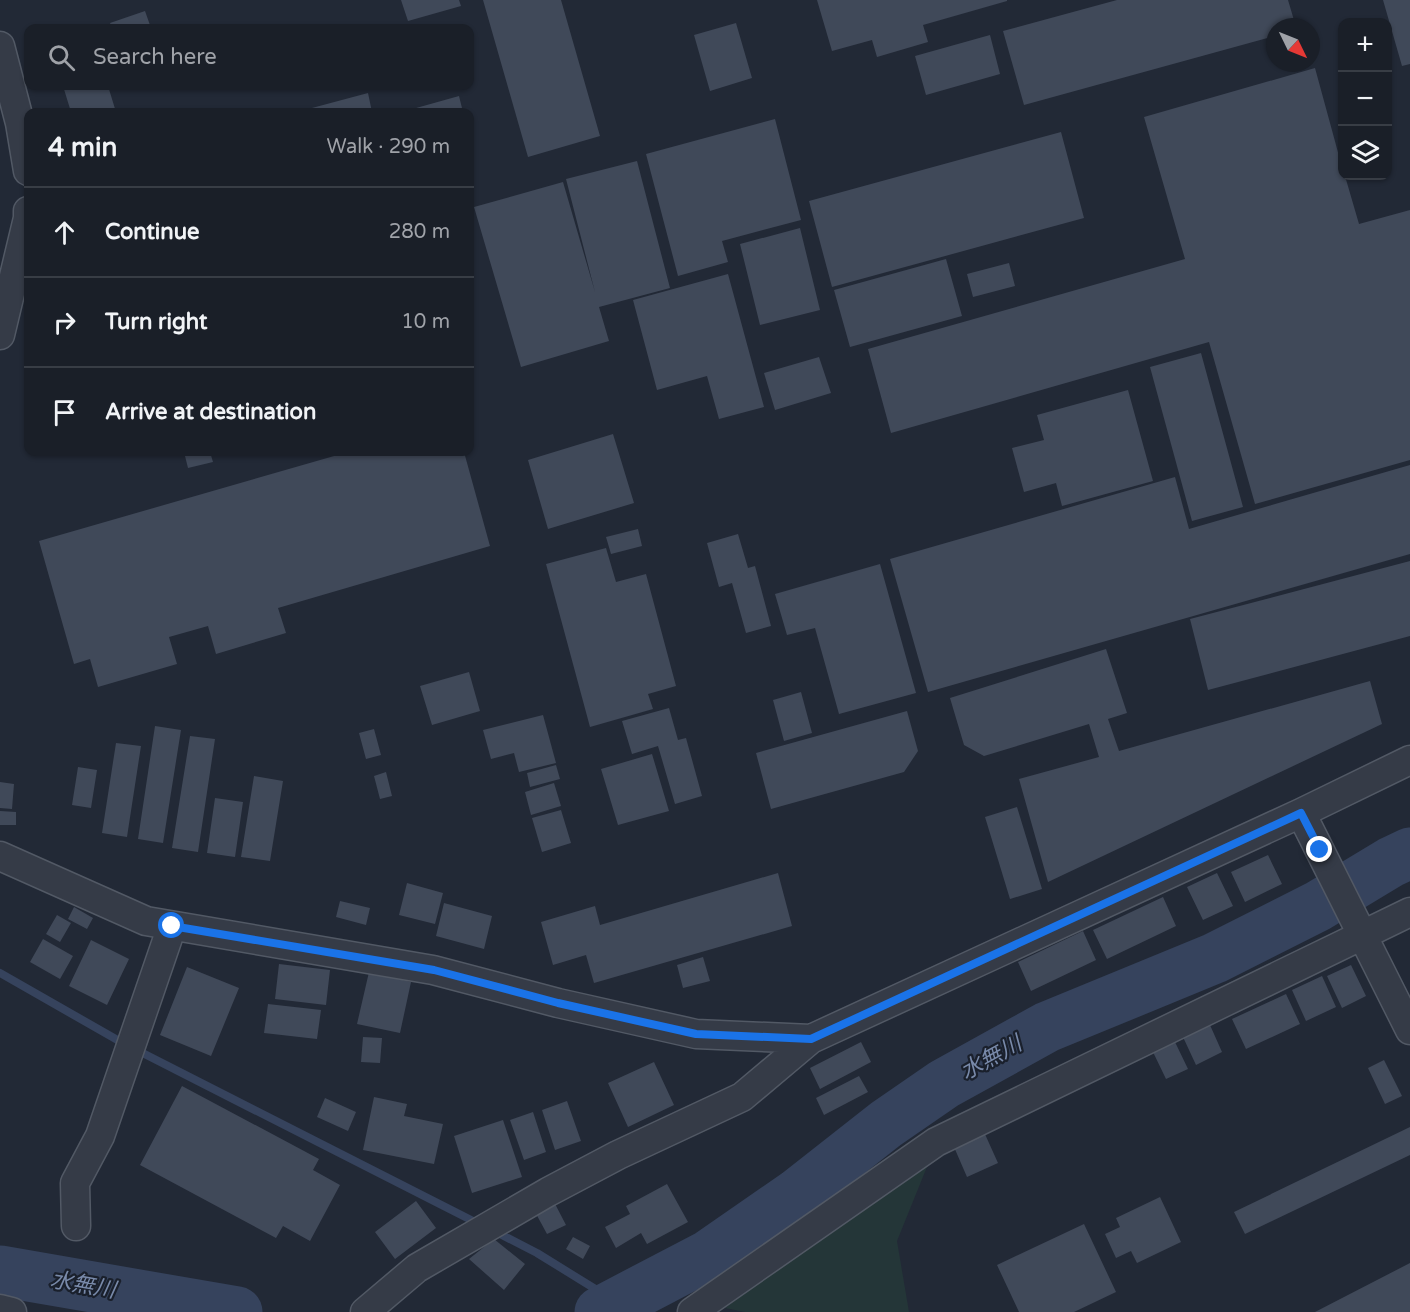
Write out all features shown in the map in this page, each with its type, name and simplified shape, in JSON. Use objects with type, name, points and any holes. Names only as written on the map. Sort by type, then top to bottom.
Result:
[{"type":"street","points":[[0,46],[24,147]]},
{"type":"street","points":[[0,335],[24,235]]},
{"type":"street","points":[[365,1312],[417,1268],[538,1198],[618,1155],[742,1096],[811,1039],[1301,813],[1410,760]]},
{"type":"street","points":[[1301,813],[1410,1030]]},
{"type":"street","points":[[0,856],[146,921],[434,970],[558,1003],[696,1034],[811,1039]]},
{"type":"street","points":[[692,1312],[936,1142],[1410,912]]},
{"type":"street","points":[[76,1226],[75,1183],[100,1136],[172,926]]},
{"type":"street","points":[[0,1310],[12,1312]]},
{"type":"shaded area","points":[[933,1152],[897,1241],[909,1312],[745,1312],[725,1308]]},
{"type":"building","points":[[401,0],[459,0],[461,6],[408,21]]},
{"type":"building","points":[[483,0],[561,0],[600,136],[528,157]]},
{"type":"building","points":[[817,0],[1007,1],[923,25],[928,42],[877,57],[872,40],[832,51]]},
{"type":"building","points":[[1117,0],[1288,0],[1293,18],[1266,18],[1266,38],[1024,105],[1003,31]]},
{"type":"building","points":[[1383,0],[1410,0],[1410,64],[1402,66],[1392,31],[1392,18],[1388,18]]},
{"type":"building","points":[[145,11],[150,24],[110,24]]},
{"type":"building","points":[[736,23],[752,78],[710,91],[694,35]]},
{"type":"building","points":[[990,35],[1000,74],[926,95],[915,56]]},
{"type":"building","points":[[1301,72],[1316,72],[1338,152],[1338,180],[1346,180],[1359,224],[1410,210],[1410,460],[1255,504],[1209,342],[891,433],[868,349],[1185,259],[1144,117]]},
{"type":"building","points":[[64,90],[109,90],[115,108],[70,108]]},
{"type":"building","points":[[368,93],[371,108],[312,108]]},
{"type":"building","points":[[459,96],[462,108],[416,108]]},
{"type":"building","points":[[775,119],[801,220],[722,241],[728,262],[678,276],[646,154]]},
{"type":"building","points":[[1061,132],[1084,218],[832,287],[809,201]]},
{"type":"building","points":[[637,161],[670,288],[599,307],[609,341],[521,367],[474,207],[563,182],[595,292],[566,179]]},
{"type":"building","points":[[800,228],[820,310],[760,325],[740,244]]},
{"type":"building","points":[[946,259],[962,316],[850,347],[834,290]]},
{"type":"building","points":[[1009,263],[1015,286],[973,297],[967,274]]},
{"type":"building","points":[[728,274],[764,407],[719,419],[707,376],[657,390],[633,300]]},
{"type":"building","points":[[1201,353],[1243,507],[1192,521],[1150,367]]},
{"type":"building","points":[[819,357],[831,393],[775,410],[764,373]]},
{"type":"building","points":[[1128,390],[1153,481],[1062,506],[1056,483],[1024,492],[1012,448],[1044,440],[1037,415]]},
{"type":"building","points":[[613,434],[634,503],[548,529],[528,460]]},
{"type":"building","points":[[185,456],[211,456],[213,462],[188,468]]},
{"type":"building","points":[[334,456],[465,456],[490,546],[278,608],[286,633],[216,654],[208,626],[169,637],[177,664],[98,687],[90,659],[74,664],[39,541]]},
{"type":"building","points":[[1410,465],[1410,554],[928,692],[890,559],[1175,477],[1189,529]]},
{"type":"building","points":[[638,529],[642,546],[611,554],[606,537]]},
{"type":"building","points":[[738,534],[748,568],[755,566],[771,626],[746,633],[732,583],[719,587],[707,543]]},
{"type":"building","points":[[606,548],[616,582],[646,574],[676,686],[648,694],[653,709],[590,727],[546,564]]},
{"type":"building","points":[[1410,561],[1410,636],[1208,690],[1190,619]]},
{"type":"building","points":[[880,564],[916,693],[839,714],[815,628],[787,635],[775,594]]},
{"type":"building","points":[[1106,649],[1127,713],[1108,719],[1119,751],[1370,681],[1382,724],[1048,882],[1019,779],[1099,757],[1089,724],[984,756],[964,745],[950,698]]},
{"type":"building","points":[[469,672],[480,711],[432,725],[420,686]]},
{"type":"building","points":[[801,692],[812,733],[784,741],[773,700]]},
{"type":"building","points":[[669,708],[678,740],[686,738],[702,796],[675,804],[658,746],[632,754],[622,721]]},
{"type":"building","points":[[907,711],[918,751],[904,772],[771,809],[756,753]]},
{"type":"building","points":[[543,715],[556,763],[519,772],[514,753],[491,759],[483,730]]},
{"type":"building","points":[[155,726],[181,730],[163,843],[138,839]]},
{"type":"building","points":[[374,729],[381,755],[366,759],[359,733]]},
{"type":"building","points":[[190,736],[215,739],[198,852],[172,848]]},
{"type":"building","points":[[116,743],[141,746],[127,837],[102,833]]},
{"type":"building","points":[[652,754],[669,811],[618,825],[601,769]]},
{"type":"building","points":[[556,765],[560,779],[530,787],[527,773]]},
{"type":"building","points":[[78,767],[97,770],[91,808],[72,805]]},
{"type":"building","points":[[386,772],[392,796],[380,799],[374,776]]},
{"type":"building","points":[[254,776],[283,781],[270,861],[241,857]]},
{"type":"building","points":[[0,782],[14,784],[12,809],[0,808]]},
{"type":"building","points":[[554,783],[561,806],[531,815],[525,792]]},
{"type":"building","points":[[215,798],[243,802],[235,857],[207,853]]},
{"type":"building","points":[[1017,807],[1042,889],[1010,899],[985,817]]},
{"type":"building","points":[[561,810],[571,843],[542,852],[532,818]]},
{"type":"building","points":[[0,811],[16,812],[16,825],[0,825]]},
{"type":"building","points":[[1268,855],[1282,884],[1245,902],[1231,872]]},
{"type":"building","points":[[778,873],[792,926],[594,983],[586,955],[553,965],[541,922],[595,906],[600,925]]},
{"type":"building","points":[[1217,873],[1233,906],[1203,920],[1187,887]]},
{"type":"building","points":[[407,883],[443,893],[435,924],[399,915]]},
{"type":"building","points":[[1163,897],[1176,926],[1107,959],[1093,930]]},
{"type":"building","points":[[340,901],[370,908],[366,925],[336,917]]},
{"type":"building","points":[[444,903],[492,916],[484,949],[436,936]]},
{"type":"building","points":[[74,907],[93,918],[87,929],[68,919]]},
{"type":"building","points":[[57,915],[71,923],[60,942],[46,934]]},
{"type":"building","points":[[1083,931],[1096,960],[1031,991],[1018,962]]},
{"type":"building","points":[[43,939],[73,956],[60,979],[30,962]]},
{"type":"building","points":[[91,940],[129,959],[107,1005],[69,986]]},
{"type":"building","points":[[703,957],[710,981],[683,988],[677,965]]},
{"type":"building","points":[[279,964],[330,970],[326,1005],[275,999]]},
{"type":"building","points":[[1351,965],[1366,996],[1342,1008],[1327,976]]},
{"type":"building","points":[[187,967],[239,988],[211,1056],[160,1035]]},
{"type":"building","points":[[369,972],[411,982],[400,1033],[357,1024]]},
{"type":"building","points":[[1322,976],[1336,1007],[1306,1021],[1292,990]]},
{"type":"building","points":[[1286,994],[1300,1024],[1246,1049],[1232,1019]]},
{"type":"building","points":[[268,1004],[321,1010],[317,1039],[264,1033]]},
{"type":"building","points":[[1210,1025],[1222,1052],[1196,1065],[1183,1037]]},
{"type":"building","points":[[363,1037],[382,1038],[380,1063],[361,1062]]},
{"type":"building","points":[[861,1042],[871,1062],[820,1089],[810,1068]]},
{"type":"building","points":[[1175,1042],[1188,1069],[1166,1079],[1153,1052]]},
{"type":"building","points":[[1384,1060],[1402,1096],[1385,1104],[1368,1068]]},
{"type":"building","points":[[654,1062],[674,1105],[628,1127],[608,1083]]},
{"type":"building","points":[[859,1076],[868,1092],[824,1115],[816,1098]]},
{"type":"building","points":[[182,1086],[319,1159],[313,1170],[340,1185],[310,1241],[283,1226],[276,1238],[140,1165]]},
{"type":"building","points":[[374,1097],[407,1104],[404,1116],[443,1124],[434,1164],[363,1150]]},
{"type":"building","points":[[325,1098],[356,1112],[348,1131],[317,1117]]},
{"type":"building","points":[[567,1101],[581,1141],[555,1150],[542,1110]]},
{"type":"building","points":[[533,1112],[546,1152],[524,1160],[510,1120]]},
{"type":"building","points":[[503,1120],[522,1177],[472,1193],[454,1136]]},
{"type":"building","points":[[1410,1127],[1410,1155],[1245,1234],[1234,1212]]},
{"type":"building","points":[[984,1132],[998,1163],[967,1177],[954,1147]]},
{"type":"building","points":[[667,1184],[688,1222],[647,1244],[641,1233],[616,1248],[605,1227],[630,1214],[626,1206]]},
{"type":"building","points":[[1160,1197],[1181,1242],[1137,1263],[1131,1251],[1116,1258],[1105,1234],[1120,1227],[1116,1218]]},
{"type":"building","points":[[553,1200],[566,1225],[547,1234],[534,1210]]},
{"type":"building","points":[[416,1201],[436,1228],[395,1259],[375,1232]]},
{"type":"building","points":[[1084,1224],[1116,1292],[1074,1312],[1019,1312],[997,1265]]},
{"type":"building","points":[[573,1237],[590,1246],[583,1259],[566,1249]]},
{"type":"building","points":[[494,1239],[525,1264],[504,1290],[469,1259]]},
{"type":"building","points":[[1410,1263],[1410,1312],[1315,1312]]},
{"type":"waterway","name":"水無川","points":[[600,1312],[709,1255],[797,1194],[886,1124],[944,1084],[1047,1027],[1215,958],[1318,906],[1410,853]]},
{"type":"waterway","points":[[0,973],[121,1042],[475,1222]]},
{"type":"waterway","points":[[500,1234],[537,1253],[618,1303]]},
{"type":"waterway","name":"水無川","points":[[0,1271],[237,1312]]},
{"type":"route","points":[[172,926],[434,970],[558,1003],[696,1034],[811,1039],[1301,813],[1320,850]]}]
